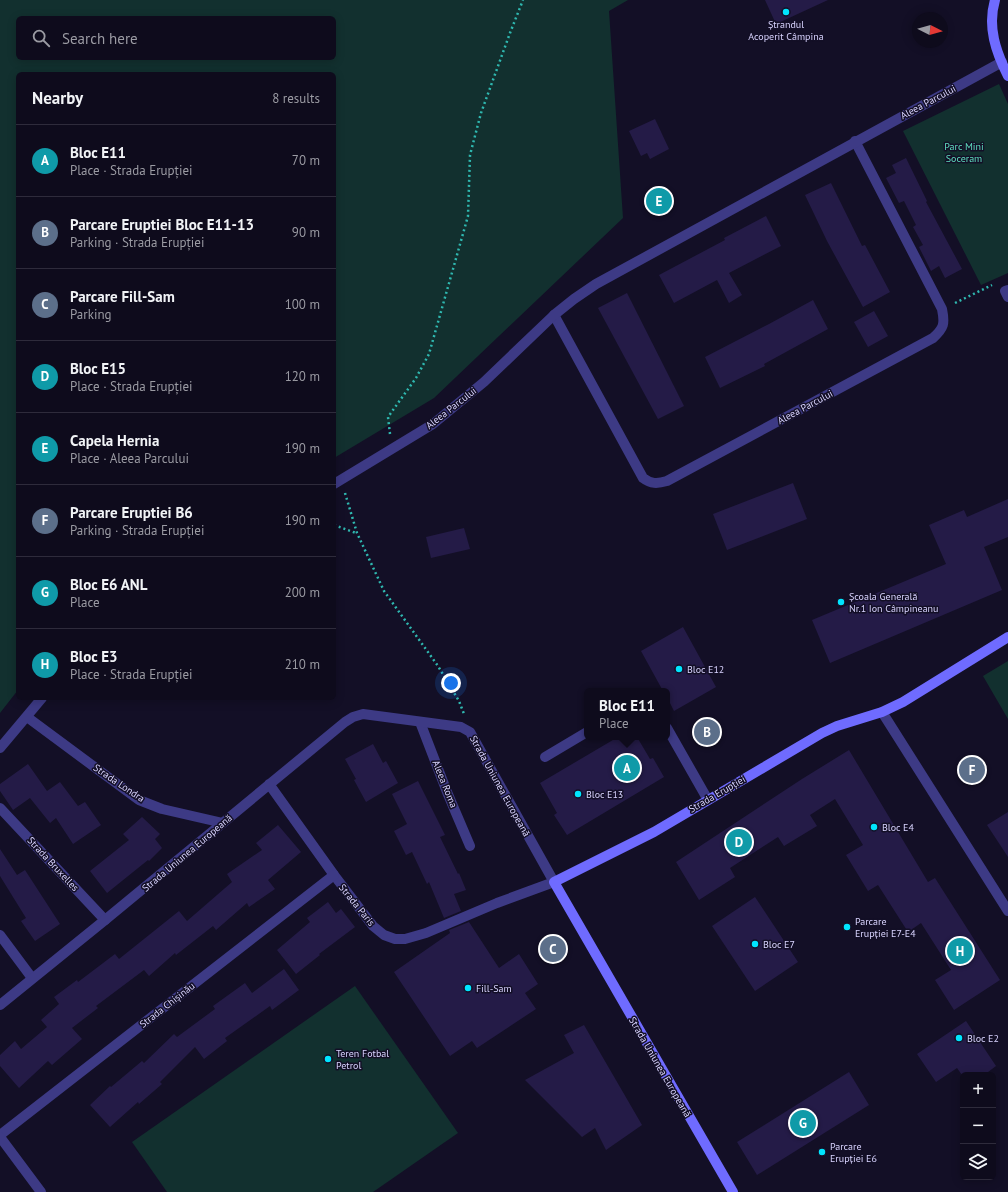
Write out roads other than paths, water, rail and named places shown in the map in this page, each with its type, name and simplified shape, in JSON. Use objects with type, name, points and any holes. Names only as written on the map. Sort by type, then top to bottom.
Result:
[{"type":"street","points":[[995,0],[993,9],[994,41],[1008,76]]},
{"type":"street","name":"Aleea Parcului","points":[[338,481],[433,424],[463,400],[554,315],[596,284],[855,141],[1002,62]]},
{"type":"street","name":"Aleea Parcului","points":[[554,315],[643,478],[649,482],[657,484],[667,481],[933,338],[942,330],[944,319],[942,309],[855,141]]},
{"type":"street","points":[[1008,290],[1005,291],[1008,297]]},
{"type":"street","name":"Strada Erupției","points":[[554,882],[654,832],[822,733],[837,726],[882,712],[917,693],[1008,637]]},
{"type":"street","points":[[0,748],[40,700]]},
{"type":"street","points":[[882,712],[1008,911]]},
{"type":"street","name":"Strada Uniunea Europeană","points":[[0,1005],[353,717],[363,714],[461,727],[470,732],[566,905],[733,1192]]},
{"type":"street","name":"Strada Londra","points":[[27,717],[139,800],[162,809],[223,823]]},
{"type":"street","name":"Aleea Roma","points":[[420,722],[470,846]]},
{"type":"street","points":[[670,733],[708,800]]},
{"type":"street","points":[[545,757],[584,734]]},
{"type":"street","name":"Strada Paris","points":[[269,784],[334,875],[373,926],[384,935],[395,939],[406,939],[426,933],[502,901],[554,882]]},
{"type":"street","name":"Strada Bruxelles","points":[[0,808],[105,920]]},
{"type":"street","name":"Strada Chișinău","points":[[0,1136],[334,875]]},
{"type":"street","points":[[0,935],[32,978]]},
{"type":"street","points":[[0,1136],[41,1192]]},
{"type":"place","name":"Ștrandul Acoperit Câmpina","points":[[786,12]]},
{"type":"place","name":"Capela Hernia","points":[[659,201]]},
{"type":"place","name":"Școala Generală Nr.1 Ion Câmpineanu","points":[[841,602]]},
{"type":"place","name":"Bloc E12","points":[[679,669]]},
{"type":"place","name":"Parcare Eruptiei Bloc E11-13","points":[[707,732]]},
{"type":"place","name":"Bloc E11","points":[[627,768]]},
{"type":"place","name":"Parcare Eruptiei B6","points":[[972,770]]},
{"type":"place","name":"Bloc E13","points":[[578,794]]},
{"type":"place","name":"Bloc E4","points":[[874,827]]},
{"type":"place","name":"Bloc E15","points":[[739,842]]},
{"type":"place","name":"Parcare Erupției E7-E4","points":[[847,927]]},
{"type":"place","name":"Bloc E7","points":[[755,944]]},
{"type":"place","name":"Parcare Fill-Sam","points":[[553,949]]},
{"type":"place","name":"Bloc E3","points":[[960,951]]},
{"type":"place","name":"Fill-Sam","points":[[468,988]]},
{"type":"place","name":"Bloc E2","points":[[959,1038]]},
{"type":"place","name":"Teren Fotbal Petrol","points":[[328,1059]]},
{"type":"place","name":"Bloc E6 ANL","points":[[803,1123]]},
{"type":"place","name":"Parcare Erupției E6","points":[[822,1152]]},
{"type":"park label","name":"Parc Mini Soceram","points":[[964,152]]}]
